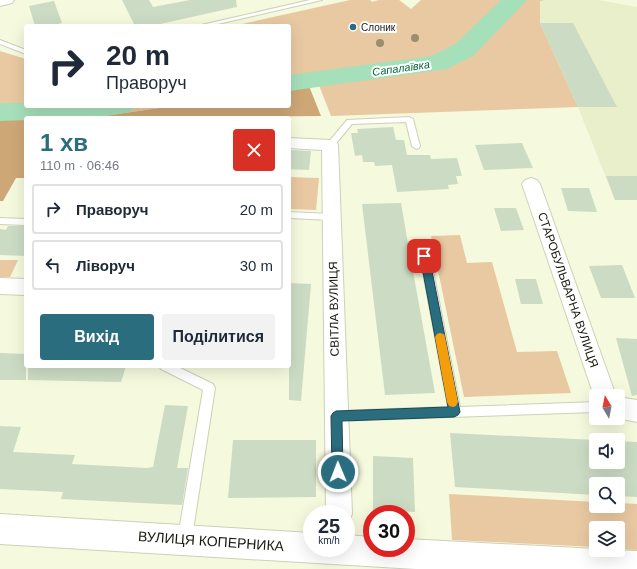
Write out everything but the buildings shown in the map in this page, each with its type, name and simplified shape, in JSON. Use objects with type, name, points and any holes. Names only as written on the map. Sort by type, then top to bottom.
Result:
[{"type":"street","points":[[0,2],[7,0]]},
{"type":"street","points":[[291,143],[330,145]]},
{"type":"street","name":"СВІТЛА ВУЛИЦЯ","points":[[330,145],[339,505]]},
{"type":"street","name":"СТАРОБУЛЬВАРНА ВУЛИЦЯ","points":[[531,184],[603,389]]},
{"type":"street","points":[[0,286],[24,287]]},
{"type":"street","points":[[625,409],[637,412]]},
{"type":"street","name":"ВУЛИЦЯ КОПЕРНИКА","points":[[0,529],[303,547]]},
{"type":"street","name":"ВУЛИЦЯ КОПЕРНИКА","points":[[355,550],[629,567]]},
{"type":"lane","points":[[209,24],[319,0]]},
{"type":"lane","points":[[0,42],[24,51]]},
{"type":"lane","points":[[330,145],[350,122],[408,119],[416,146]]},
{"type":"lane","points":[[291,215],[331,217]]},
{"type":"lane","points":[[0,221],[24,222]]},
{"type":"lane","points":[[424,256],[454,412]]},
{"type":"lane","points":[[169,368],[210,388],[185,539]]},
{"type":"lane","points":[[336,416],[589,407]]},
{"type":"shaded area","points":[[350,0],[370,0],[372,2],[379,0],[399,0],[411,9],[421,0],[545,0],[540,1],[540,23],[578,107],[331,116],[319,85],[291,89],[291,24],[242,24]]},
{"type":"shaded area","points":[[598,0],[637,7],[637,200],[615,200],[578,107],[540,23],[540,1]]},
{"type":"shaded area","points":[[0,51],[24,58],[24,108],[159,108],[104,116],[24,116],[24,120],[0,120]]},
{"type":"shaded area","points":[[309,86],[321,116],[104,116],[159,108],[291,108],[291,89]]},
{"type":"shaded area","points":[[0,120],[24,120],[24,178],[16,178],[3,201],[0,201]]},
{"type":"shaded area","points":[[291,177],[319,178],[316,210],[291,209]]},
{"type":"shaded area","points":[[460,235],[467,263],[492,262],[517,352],[557,351],[571,393],[464,397],[431,236]]},
{"type":"shaded area","points":[[0,260],[18,260],[10,277],[0,277]]},
{"type":"shaded area","points":[[449,494],[589,502],[589,513],[625,513],[625,503],[637,504],[637,550],[625,549],[625,521],[589,521],[589,547],[452,540]]},
{"type":"waterway","name":"Сапалаївка","points":[[291,83],[437,63],[464,50],[515,0]]},
{"type":"waterway","name":"Сапалаївка","points":[[0,112],[82,111],[105,108]]},
{"type":"slow traffic","points":[[440,337],[453,402]]},
{"type":"place","name":"Слоник","points":[[353,27]]},
{"type":"route","points":[[338,472],[336,416],[454,412],[424,256]]}]
